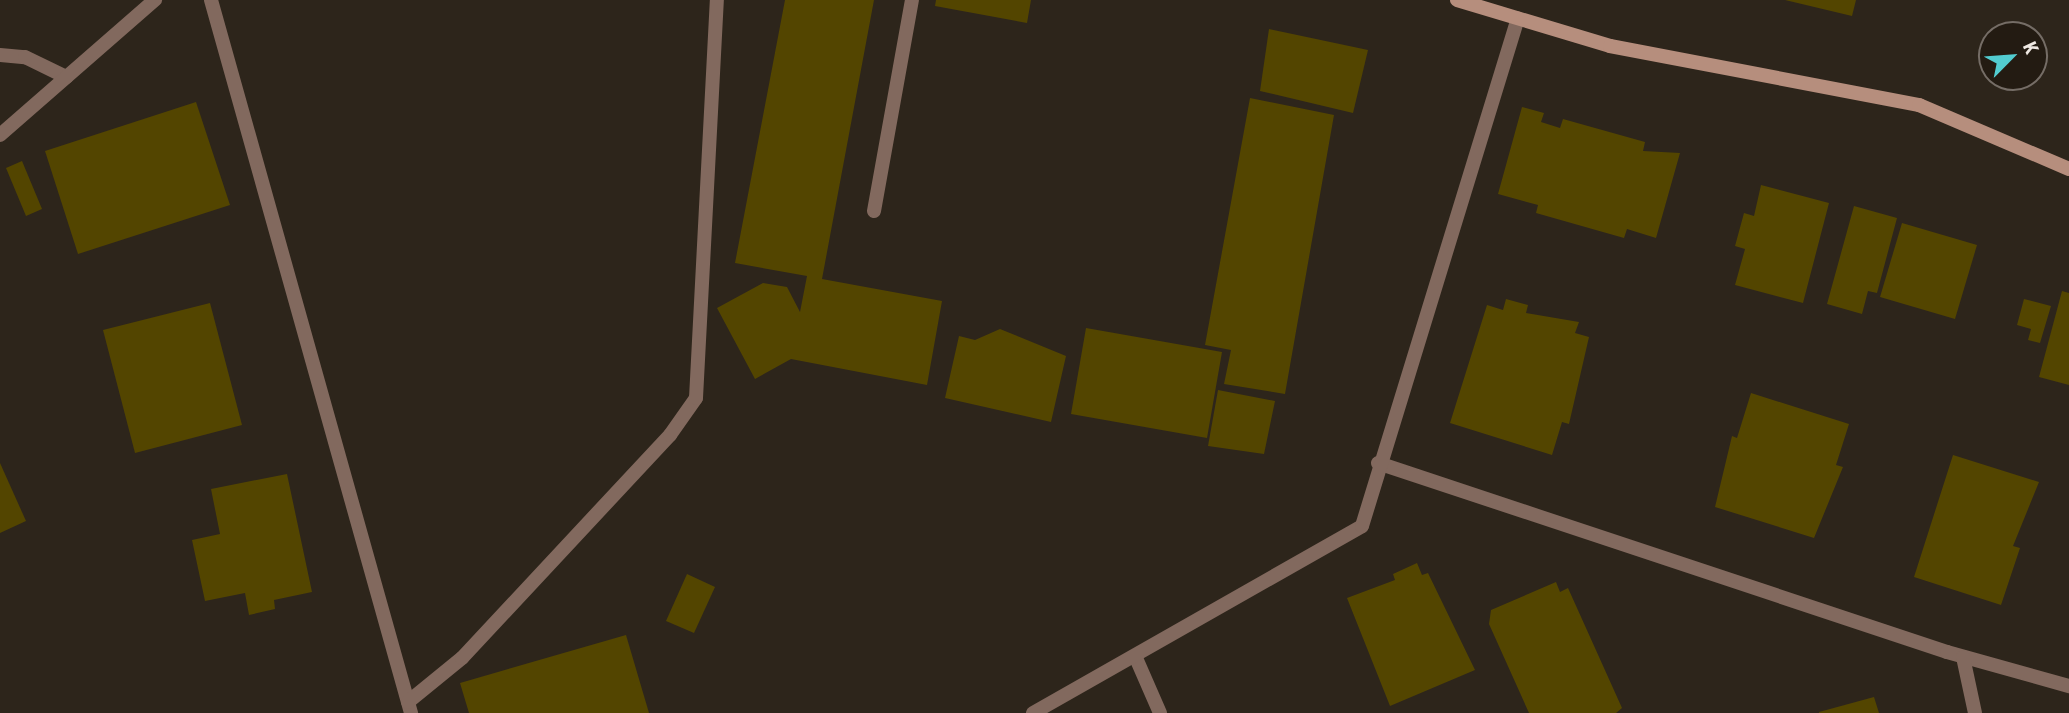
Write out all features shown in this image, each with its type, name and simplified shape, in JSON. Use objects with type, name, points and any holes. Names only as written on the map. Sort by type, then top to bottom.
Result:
[{"type":"main road","points":[[1457,0],[1610,46],[1919,105],[2069,169]]},
{"type":"street","points":[[0,135],[155,0]]},
{"type":"street","points":[[211,0],[409,708],[462,658],[670,435],[696,398],[717,0]]},
{"type":"street","points":[[874,211],[912,0]]},
{"type":"street","points":[[1033,713],[1136,658],[1362,526],[1378,463],[1518,18]]},
{"type":"street","points":[[0,55],[25,57],[66,77]]},
{"type":"street","points":[[1378,463],[1963,657],[2069,686]]},
{"type":"street","points":[[1963,657],[1975,713]]},
{"type":"street","points":[[1136,658],[1160,713]]},
{"type":"building","points":[[785,0],[874,0],[822,279],[942,301],[927,385],[791,359],[755,379],[717,308],[763,283],[787,287],[800,312],[807,276],[735,263]]},
{"type":"building","points":[[936,0],[1031,0],[1027,23],[935,6]]},
{"type":"building","points":[[1785,0],[1856,0],[1852,16]]},
{"type":"building","points":[[1269,29],[1368,50],[1353,113],[1260,91]]},
{"type":"building","points":[[1250,98],[1334,115],[1285,394],[1224,384],[1231,350],[1205,345]]},
{"type":"building","points":[[196,102],[230,205],[78,254],[45,151]]},
{"type":"building","points":[[1522,107],[1544,113],[1541,122],[1560,128],[1563,119],[1645,142],[1643,151],[1680,153],[1656,238],[1627,229],[1624,238],[1536,213],[1538,205],[1498,194]]},
{"type":"building","points":[[22,161],[42,209],[26,216],[6,168]]},
{"type":"building","points":[[1761,185],[1829,203],[1803,303],[1735,285],[1745,249],[1735,246],[1744,213],[1754,216]]},
{"type":"building","points":[[1854,206],[1897,218],[1877,293],[1868,291],[1862,314],[1827,304]]},
{"type":"building","points":[[1902,223],[1977,245],[1955,319],[1880,297]]},
{"type":"building","points":[[2062,291],[2069,293],[2069,385],[2039,377]]},
{"type":"building","points":[[1506,299],[1528,305],[1526,313],[1579,322],[1575,333],[1589,337],[1569,424],[1562,422],[1552,455],[1450,423],[1487,305],[1503,310]]},
{"type":"building","points":[[2024,299],[2051,306],[2040,343],[2028,340],[2031,329],[2017,325]]},
{"type":"building","points":[[210,303],[242,425],[135,453],[103,330]]},
{"type":"building","points":[[1086,328],[1222,352],[1207,438],[1071,414]]},
{"type":"building","points":[[1000,329],[1066,356],[1051,422],[945,398],[959,336],[975,340]]},
{"type":"building","points":[[1218,390],[1275,401],[1264,454],[1208,446]]},
{"type":"building","points":[[1751,393],[1849,424],[1836,465],[1843,467],[1814,538],[1715,507],[1732,436],[1737,438]]},
{"type":"building","points":[[1953,455],[2039,482],[2013,546],[2020,548],[2001,605],[1914,577]]},
{"type":"building","points":[[0,463],[26,521],[0,533]]},
{"type":"building","points":[[287,474],[312,592],[274,600],[275,609],[249,615],[245,593],[205,601],[192,540],[220,534],[211,489]]},
{"type":"building","points":[[1417,563],[1422,575],[1428,573],[1475,670],[1390,706],[1347,598],[1395,580],[1393,574]]},
{"type":"building","points":[[687,574],[715,587],[694,633],[666,621]]},
{"type":"building","points":[[1556,582],[1560,592],[1568,588],[1622,708],[1616,713],[1529,713],[1489,624],[1491,610]]},
{"type":"building","points":[[626,635],[649,713],[469,713],[460,683]]},
{"type":"building","points":[[1874,697],[1879,713],[1819,713],[1819,712]]}]
